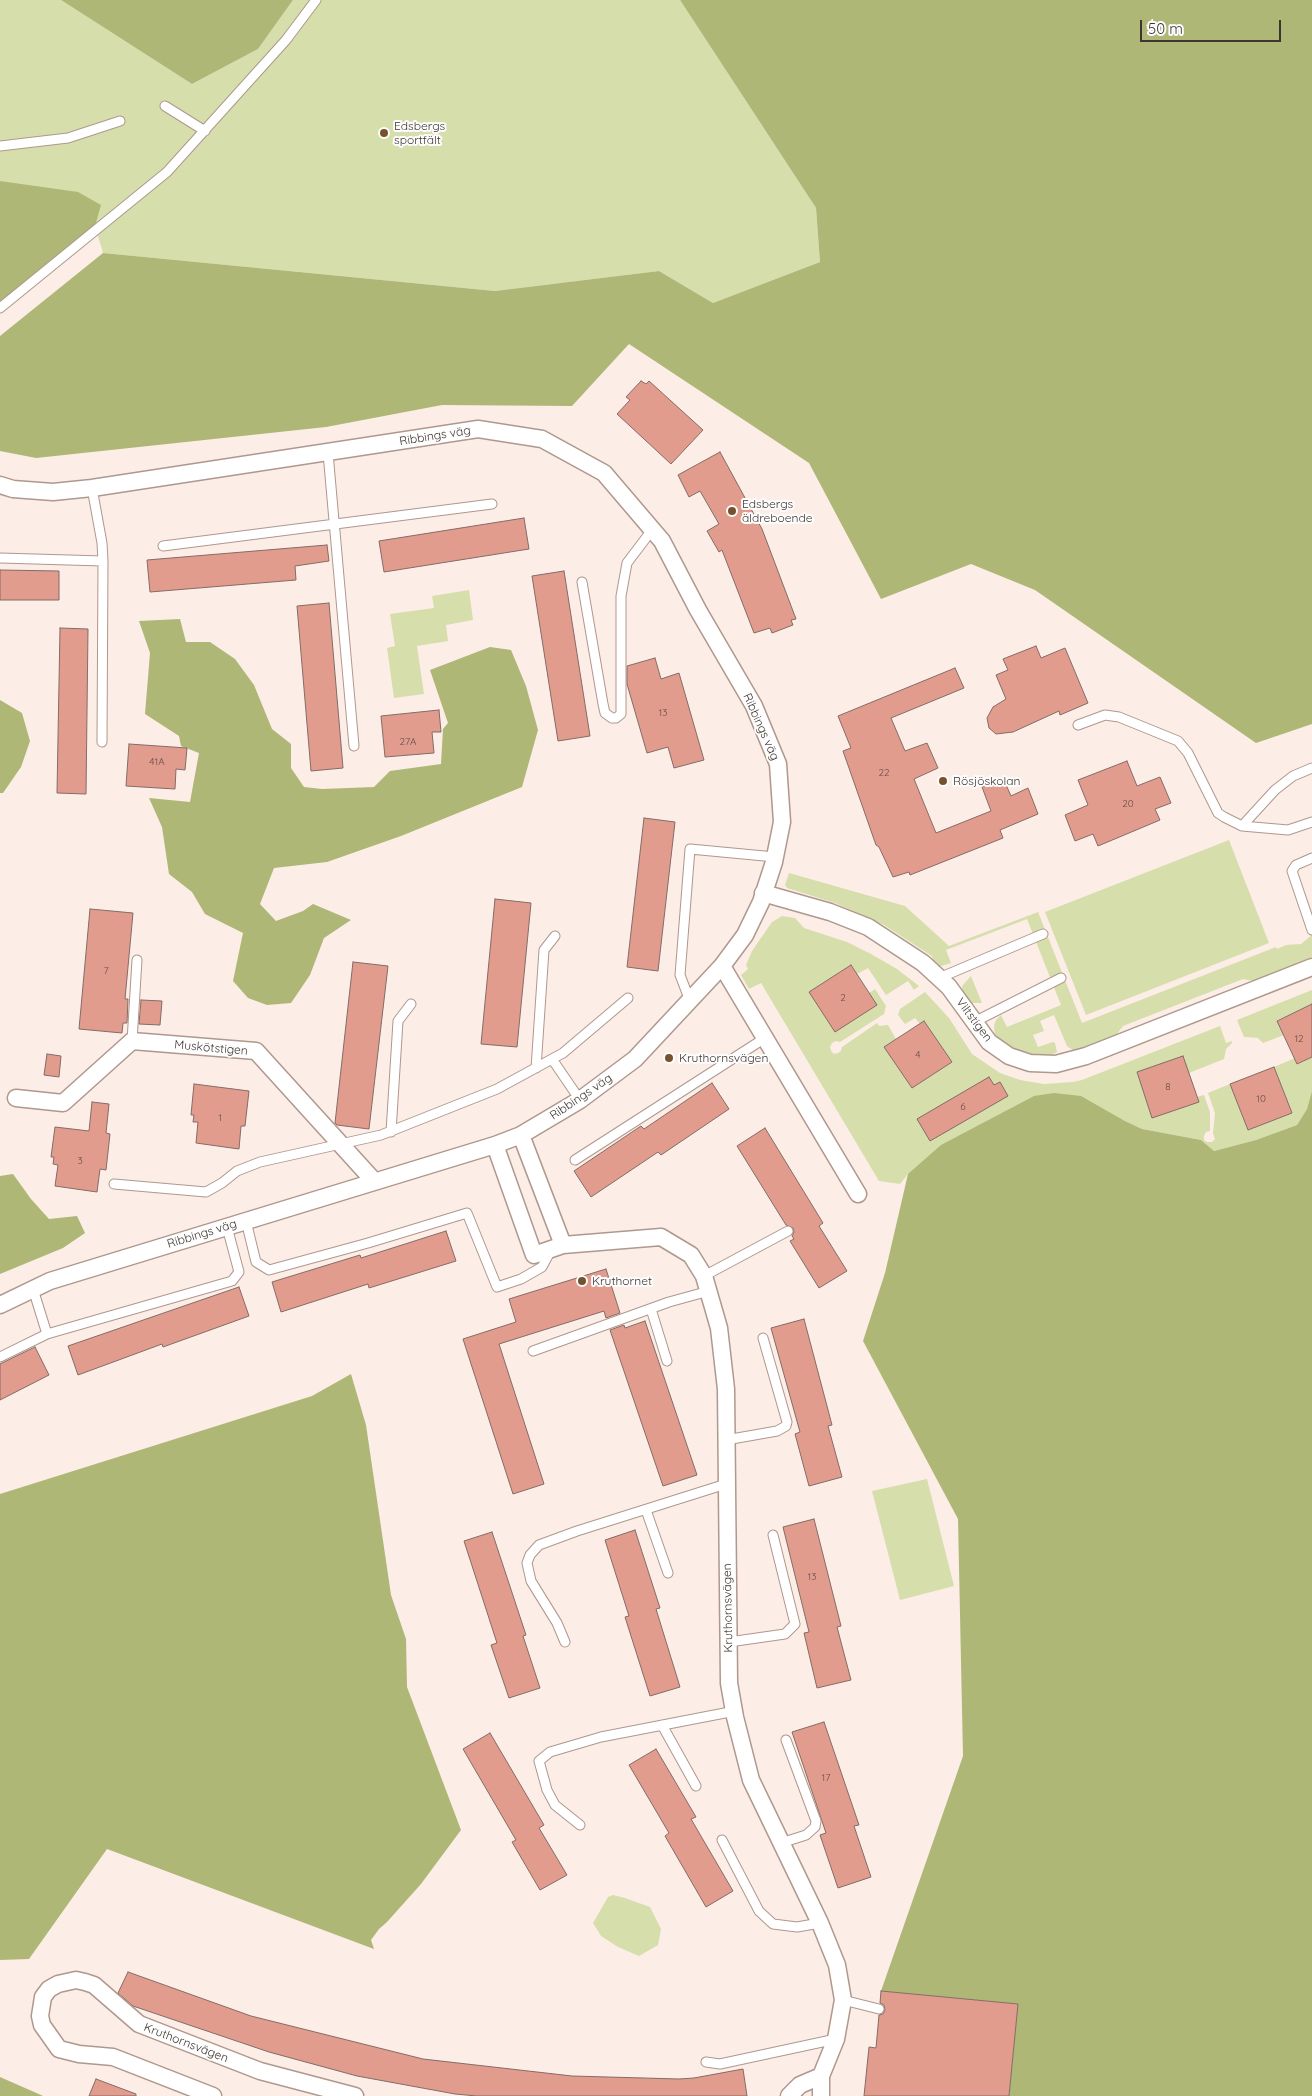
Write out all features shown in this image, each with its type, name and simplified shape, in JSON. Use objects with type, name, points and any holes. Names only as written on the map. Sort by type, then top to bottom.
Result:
[{"type":"street","name":"Ribbings väg","points":[[0,485],[13,489],[53,492],[92,488],[478,429],[542,439],[604,473],[662,541],[698,610],[754,706],[778,764],[782,822],[775,857],[763,893],[744,934],[722,966],[635,1059],[580,1100],[521,1135],[495,1145],[50,1281],[0,1304]]},
{"type":"street","name":"Viltstigen","points":[[763,893],[830,912],[868,927],[923,963],[949,987],[989,1042],[1009,1056],[1030,1063],[1056,1064],[1086,1056],[1312,967]]},
{"type":"street","points":[[722,966],[858,1194]]},
{"type":"street","points":[[16,1098],[63,1104],[132,1041]]},
{"type":"street","name":"Muskötstigen","points":[[132,1041],[256,1052],[374,1181]]},
{"type":"street","points":[[521,1135],[557,1247]]},
{"type":"street","name":"Kruthornsvägen","points":[[495,1145],[534,1255],[557,1247],[661,1236],[691,1255],[706,1284],[719,1328],[726,1389],[730,1683],[734,1711],[751,1780],[820,1923],[837,1965],[843,2000],[836,2039],[821,2076],[821,2096]]},
{"type":"street","name":"Kruthornsvägen","points":[[213,2096],[112,2057],[79,2054],[59,2049],[42,2025],[40,2016],[43,1997],[49,1989],[58,1984],[67,1981],[85,1982],[94,1986],[139,2024],[260,2071],[355,2096]]},
{"type":"street","points":[[789,2096],[800,2086],[821,2076]]},
{"type":"lane","points":[[0,308],[167,172],[286,40],[316,0]]},
{"type":"lane","points":[[164,106],[205,131]]},
{"type":"lane","points":[[0,146],[68,138],[120,121]]},
{"type":"lane","points":[[328,453],[354,746]]},
{"type":"lane","points":[[92,488],[102,543],[103,561],[102,742]]},
{"type":"lane","points":[[163,546],[492,504]]},
{"type":"lane","points":[[582,582],[605,713],[612,718],[616,718],[621,714],[621,596],[627,563],[652,530]]},
{"type":"lane","points":[[0,558],[103,561]]},
{"type":"lane","points":[[1078,725],[1105,714],[1119,717],[1178,741],[1188,753],[1218,812],[1242,826],[1288,830],[1312,822]]},
{"type":"lane","points":[[1242,826],[1275,790],[1293,776],[1312,768]]},
{"type":"lane","points":[[690,1001],[680,975],[690,849],[775,857]]},
{"type":"lane","points":[[1312,858],[1296,865],[1292,871],[1312,930]]},
{"type":"lane","points":[[939,978],[1043,934]]},
{"type":"lane","points":[[536,1068],[544,950],[555,936]]},
{"type":"lane","points":[[132,1041],[137,960]]},
{"type":"lane","points":[[974,1022],[1061,978]]},
{"type":"lane","points":[[114,1184],[206,1192],[238,1171],[260,1162],[341,1145],[391,1132],[497,1089],[563,1053],[628,998]]},
{"type":"lane","points":[[391,1132],[398,1021],[411,1004]]},
{"type":"lane","points":[[576,1160],[765,1038]]},
{"type":"lane","points":[[552,1059],[580,1100]]},
{"type":"lane","points":[[246,1221],[256,1262],[269,1270],[467,1213],[497,1287],[521,1278],[542,1267],[557,1247]]},
{"type":"lane","points":[[0,1357],[47,1334],[232,1281],[239,1272],[227,1226]]},
{"type":"lane","points":[[533,1351],[651,1309],[706,1284],[788,1231]]},
{"type":"lane","points":[[33,1289],[47,1334]]},
{"type":"lane","points":[[651,1309],[667,1362]]},
{"type":"lane","points":[[726,1440],[777,1431],[786,1426],[787,1422],[763,1338]]},
{"type":"lane","points":[[565,1642],[557,1623],[530,1581],[527,1563],[530,1555],[539,1546],[726,1484]]},
{"type":"lane","points":[[646,1510],[668,1573]]},
{"type":"lane","points":[[729,1642],[785,1634],[795,1624],[773,1535]]},
{"type":"lane","points":[[580,1825],[555,1805],[547,1790],[539,1761],[550,1752],[600,1738],[734,1711]]},
{"type":"lane","points":[[662,1725],[696,1786]]},
{"type":"lane","points":[[781,1843],[806,1835],[815,1827],[816,1821],[786,1740]]},
{"type":"lane","points":[[722,1840],[759,1911],[773,1924],[798,1927],[820,1923]]},
{"type":"lane","points":[[843,2000],[880,2009]]},
{"type":"lane","points":[[706,2062],[720,2064],[836,2039]]},
{"type":"green space","name":"Edsbergs sportfält","points":[[0,0],[61,0],[192,84],[258,49],[293,0],[680,0],[816,208],[820,262],[713,303],[659,271],[495,291],[103,253],[95,226],[25,186],[0,181]]},
{"type":"green space","points":[[61,0],[293,0],[258,49],[192,84]]},
{"type":"green space","points":[[680,0],[1312,0],[1312,724],[1256,743],[1035,590],[971,564],[881,599],[809,463],[629,344],[572,406],[442,405],[326,427],[36,458],[0,451],[0,336],[103,253],[495,291],[659,271],[713,303],[820,262],[816,208]]},
{"type":"green space","points":[[0,181],[78,192],[101,205],[95,226],[0,303]]},
{"type":"green space","points":[[469,590],[473,620],[446,625],[448,641],[417,646],[424,694],[394,698],[387,648],[395,646],[390,614],[434,608],[432,596]]},
{"type":"green space","points":[[180,619],[186,642],[210,642],[235,659],[254,685],[272,729],[291,744],[291,768],[304,787],[322,789],[374,787],[390,771],[441,764],[443,729],[448,723],[430,670],[490,647],[511,650],[526,686],[538,730],[522,787],[401,836],[327,862],[274,868],[260,904],[276,921],[303,911],[313,904],[351,920],[324,938],[310,975],[291,1003],[267,1005],[248,998],[233,981],[243,933],[205,914],[192,892],[169,874],[162,827],[149,798],[190,802],[199,753],[181,746],[179,736],[145,714],[150,653],[139,621]]},
{"type":"green space","points":[[0,700],[22,713],[30,741],[21,767],[3,793],[0,793]]},
{"type":"green space","points":[[1229,840],[1269,943],[1086,1015],[1045,912]]},
{"type":"green space","points":[[789,873],[905,906],[949,946],[1038,912],[1082,1023],[1276,947],[1277,949],[1286,945],[1301,944],[1312,935],[1312,957],[1253,981],[1243,979],[1123,1026],[1117,1034],[1074,1051],[1067,1046],[1054,1015],[1040,1021],[1044,1031],[1033,1035],[1038,1047],[1053,1042],[1057,1052],[1050,1056],[1026,1054],[1014,1050],[995,1037],[994,1025],[996,1020],[1001,1015],[1007,1027],[1061,1005],[1027,919],[946,950],[951,963],[936,966],[933,964],[932,956],[884,925],[835,903],[787,888],[785,885]]},
{"type":"green space","points":[[782,916],[795,918],[804,928],[847,942],[871,954],[897,969],[919,986],[914,990],[908,981],[886,995],[868,968],[857,974],[851,965],[809,992],[869,993],[875,989],[886,1006],[884,1014],[840,1042],[832,1043],[831,1051],[834,1054],[838,1053],[842,1047],[877,1023],[879,1026],[888,1025],[896,1039],[885,1047],[912,1088],[952,1062],[924,1021],[920,1024],[915,1018],[905,1024],[898,1015],[900,1009],[925,992],[949,1018],[972,1054],[1000,1073],[1020,1080],[1044,1084],[1082,1080],[1220,1026],[1226,1043],[1232,1041],[1226,1049],[1224,1059],[1189,1073],[1197,1097],[1204,1095],[1210,1112],[1210,1131],[1206,1132],[1204,1136],[1204,1140],[1207,1142],[1212,1142],[1215,1139],[1213,1133],[1215,1113],[1208,1093],[1230,1084],[1248,1130],[1292,1113],[1274,1067],[1295,1058],[1298,1064],[1312,1057],[1312,1091],[1307,1109],[1297,1125],[1256,1140],[1214,1151],[1201,1140],[1142,1129],[1123,1120],[908,1174],[900,1184],[879,1181],[761,983],[749,989],[741,975],[748,969],[746,965],[752,951],[772,922]]},
{"type":"green space","points":[[971,976],[982,1003],[971,1003],[966,1000],[963,993],[962,986]]},
{"type":"green space","points":[[1312,990],[1312,1004],[1277,1020],[1284,1035],[1263,1043],[1258,1038],[1244,1037],[1237,1020]]},
{"type":"green space","points":[[1312,1091],[1312,2096],[1009,2096],[1018,2004],[881,1991],[963,1756],[958,1519],[863,1341],[885,1273],[908,1174],[941,1145],[1034,1096],[1054,1093],[1081,1096],[1142,1129],[1201,1140],[1214,1151],[1256,1140],[1297,1125],[1307,1109]]},
{"type":"green space","points":[[13,1174],[31,1199],[49,1219],[77,1216],[85,1233],[63,1248],[0,1274],[0,1176]]},
{"type":"green space","points":[[351,1374],[366,1425],[391,1595],[406,1639],[407,1687],[461,1830],[421,1884],[379,1929],[371,1940],[374,1949],[107,1849],[29,1959],[0,1960],[0,1494],[312,1396]]},
{"type":"green space","points":[[927,1479],[954,1586],[900,1600],[872,1491]]},
{"type":"green space","points":[[613,1895],[650,1907],[661,1929],[658,1945],[639,1956],[618,1947],[601,1936],[593,1923],[608,1897]]},
{"type":"green space","points":[[0,2077],[41,2095],[43,2096],[0,2096]]},
{"type":"building","points":[[641,381],[646,384],[649,381],[703,430],[671,464],[617,414],[630,400],[626,397]]},
{"type":"building","name":"Edsbergs äldreboende","points":[[720,452],[762,529],[796,619],[791,620],[793,625],[772,633],[770,628],[754,633],[722,550],[719,552],[707,531],[719,524],[700,491],[689,497],[678,475]]},
{"type":"building","points":[[524,518],[529,549],[384,572],[379,541]]},
{"type":"building","points":[[327,545],[329,561],[295,566],[296,580],[150,592],[147,560]]},
{"type":"building","points":[[0,570],[59,571],[59,600],[0,600]]},
{"type":"building","points":[[564,571],[590,736],[558,741],[532,576]]},
{"type":"building","points":[[329,603],[343,768],[311,771],[297,606]]},
{"type":"building","points":[[60,628],[88,629],[86,794],[57,793]]},
{"type":"building","points":[[1036,646],[1041,658],[1065,648],[1088,703],[1060,715],[1059,711],[1013,732],[996,734],[989,728],[987,718],[993,707],[1006,699],[996,675],[1008,670],[1003,659]]},
{"type":"building","points":[[655,658],[661,679],[679,673],[704,760],[674,768],[668,747],[647,753],[627,684],[627,666]]},
{"type":"building","points":[[955,668],[964,688],[891,718],[905,751],[927,743],[938,768],[914,779],[936,833],[991,811],[982,787],[1003,778],[1011,796],[1028,788],[1038,814],[1000,830],[1003,838],[910,875],[909,872],[893,877],[879,847],[876,845],[843,751],[851,748],[838,716]]},
{"type":"building","points":[[439,710],[441,732],[432,732],[434,753],[385,757],[381,716]]},
{"type":"building","points":[[129,744],[187,748],[185,770],[176,769],[175,789],[126,786]]},
{"type":"building","points":[[1127,761],[1137,786],[1160,777],[1171,803],[1155,809],[1160,820],[1098,846],[1093,834],[1075,841],[1065,815],[1088,805],[1078,780]]},
{"type":"building","points":[[644,818],[675,822],[658,971],[627,967]]},
{"type":"building","points":[[495,899],[531,903],[517,1047],[481,1044]]},
{"type":"building","points":[[90,909],[133,913],[125,999],[128,999],[127,1023],[123,1023],[122,1033],[79,1029]]},
{"type":"building","points":[[353,962],[388,966],[369,1129],[337,1125],[335,1123]]},
{"type":"building","points":[[851,965],[877,1005],[835,1032],[809,992]]},
{"type":"building","points":[[141,1000],[162,1001],[160,1025],[139,1024]]},
{"type":"building","points":[[1312,1004],[1312,1057],[1297,1064],[1277,1021]]},
{"type":"building","points":[[924,1021],[952,1062],[912,1088],[884,1047]]},
{"type":"building","points":[[47,1054],[61,1056],[59,1077],[44,1075]]},
{"type":"building","points":[[1183,1056],[1199,1102],[1152,1118],[1137,1072]]},
{"type":"building","points":[[1274,1067],[1292,1113],[1248,1130],[1230,1084]]},
{"type":"building","points":[[989,1077],[994,1085],[1000,1082],[1008,1096],[930,1141],[917,1119]]},
{"type":"building","points":[[712,1083],[729,1109],[661,1155],[658,1152],[591,1197],[574,1171],[641,1126],[644,1129]]},
{"type":"building","points":[[194,1084],[249,1091],[245,1126],[241,1126],[239,1149],[196,1143],[198,1122],[193,1122],[194,1115],[191,1115]]},
{"type":"building","points":[[92,1102],[109,1104],[106,1133],[110,1134],[106,1170],[100,1169],[97,1192],[55,1186],[58,1165],[53,1164],[54,1157],[51,1157],[55,1127],[89,1131]]},
{"type":"building","points":[[765,1128],[823,1223],[819,1226],[847,1271],[819,1288],[790,1241],[794,1239],[792,1236],[793,1228],[786,1225],[737,1146]]},
{"type":"building","points":[[446,1231],[456,1261],[369,1288],[368,1284],[281,1312],[272,1282],[360,1255],[361,1258]]},
{"type":"building","points":[[606,1269],[620,1313],[606,1318],[604,1311],[499,1344],[544,1484],[513,1494],[463,1339],[516,1322],[509,1299]]},
{"type":"building","points":[[239,1287],[249,1316],[163,1347],[162,1344],[78,1375],[68,1346]]},
{"type":"building","points":[[804,1319],[832,1425],[828,1426],[842,1477],[809,1486],[795,1434],[800,1432],[771,1328]]},
{"type":"building","points":[[645,1321],[697,1475],[663,1486],[610,1330],[624,1325],[625,1328]]},
{"type":"building","points":[[35,1347],[49,1375],[0,1400],[0,1364]]},
{"type":"building","points":[[814,1519],[841,1626],[837,1627],[851,1680],[817,1688],[804,1633],[809,1632],[783,1527]]},
{"type":"building","points":[[635,1530],[660,1608],[656,1609],[680,1687],[650,1696],[625,1617],[629,1616],[605,1540]]},
{"type":"building","points":[[492,1532],[526,1635],[523,1636],[540,1688],[509,1698],[491,1645],[497,1643],[464,1541]]},
{"type":"building","points":[[824,1722],[859,1825],[854,1826],[871,1877],[838,1888],[820,1835],[826,1833],[792,1732]]},
{"type":"building","points":[[490,1733],[544,1825],[539,1828],[567,1875],[540,1890],[512,1842],[516,1840],[463,1749]]},
{"type":"building","points":[[656,1749],[696,1817],[691,1819],[733,1891],[706,1907],[665,1836],[669,1833],[629,1765]]},
{"type":"building","points":[[128,1972],[251,2016],[423,2059],[572,2076],[679,2079],[743,2069],[747,2096],[477,2096],[455,2094],[357,2076],[269,2052],[133,2006],[118,1993]]},
{"type":"building","points":[[881,1991],[1018,2004],[1009,2096],[864,2096],[869,2047],[876,2048],[879,2015],[883,2014],[885,2010],[884,2005],[880,2003]]},
{"type":"building","points":[[96,2079],[136,2094],[136,2096],[89,2096]]},
{"type":"place","name":"Edsbergs sportfält","points":[[384,133]]},
{"type":"place","name":"Edsbergs äldreboende","points":[[732,511]]},
{"type":"place","name":"Rösjöskolan","points":[[943,781]]},
{"type":"place","name":"Kruthornsvägen","points":[[669,1058]]},
{"type":"place","name":"Kruthornet","points":[[582,1281]]}]
